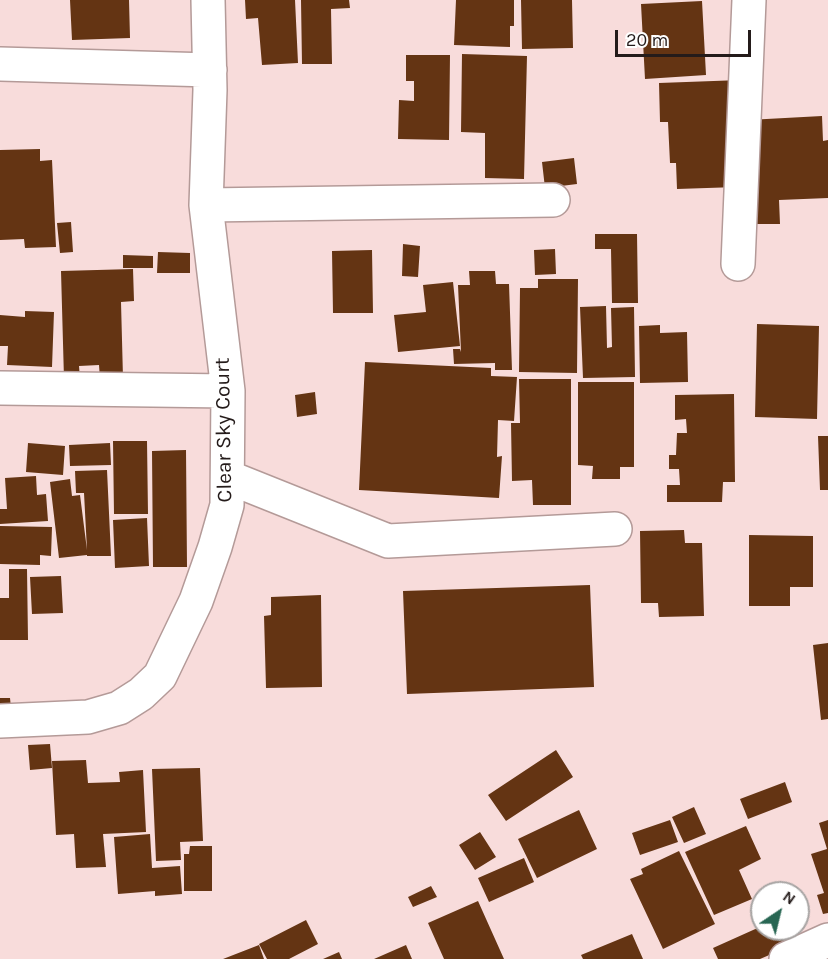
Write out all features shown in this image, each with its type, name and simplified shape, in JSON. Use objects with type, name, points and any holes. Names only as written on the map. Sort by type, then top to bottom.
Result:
[{"type":"street","name":"Clear Sky Court","points":[[0,721],[88,717],[119,708],[141,694],[160,676],[196,601],[215,547],[227,505],[228,391],[206,205],[210,70],[208,0]]},
{"type":"street","points":[[738,264],[749,0]]},
{"type":"street","points":[[0,64],[210,70]]},
{"type":"street","points":[[206,205],[553,200]]},
{"type":"street","points":[[0,388],[228,391]]},
{"type":"street","points":[[228,477],[388,541],[615,529]]},
{"type":"street","points":[[786,959],[828,940]]},
{"type":"building","points":[[70,0],[129,0],[130,38],[72,40]]},
{"type":"building","points":[[245,0],[295,0],[298,63],[262,65],[258,18],[246,19]]},
{"type":"building","points":[[301,0],[349,0],[350,8],[331,9],[332,64],[302,64]]},
{"type":"building","points":[[456,0],[514,0],[514,26],[510,26],[510,47],[454,45]]},
{"type":"building","points":[[521,0],[572,0],[573,48],[522,49]]},
{"type":"building","points":[[702,1],[706,75],[645,79],[641,4]]},
{"type":"building","points":[[462,54],[527,56],[524,179],[485,178],[485,133],[461,132]]},
{"type":"building","points":[[406,55],[450,55],[449,140],[398,139],[399,100],[414,101],[414,81],[406,81]]},
{"type":"building","points":[[741,80],[737,187],[677,189],[676,163],[670,163],[668,122],[660,122],[659,83]]},
{"type":"building","points":[[822,116],[823,141],[828,140],[828,198],[779,200],[780,224],[754,224],[748,120]]},
{"type":"building","points":[[40,149],[40,161],[52,160],[56,247],[25,248],[24,239],[0,240],[0,150]]},
{"type":"building","points":[[574,158],[577,184],[545,188],[542,162]]},
{"type":"building","points":[[71,222],[73,252],[60,253],[57,223]]},
{"type":"building","points":[[595,234],[637,234],[638,303],[612,303],[611,249],[595,249]]},
{"type":"building","points":[[403,244],[420,246],[418,277],[402,276]]},
{"type":"building","points":[[555,249],[556,274],[535,275],[534,250]]},
{"type":"building","points":[[372,250],[373,313],[333,313],[332,251]]},
{"type":"building","points":[[158,252],[190,253],[190,273],[157,273]]},
{"type":"building","points":[[123,255],[153,256],[153,268],[123,268]]},
{"type":"building","points":[[133,269],[134,301],[121,302],[123,378],[100,379],[99,365],[79,366],[80,379],[64,379],[61,271]]},
{"type":"building","points":[[469,271],[495,271],[496,284],[509,284],[512,370],[495,370],[495,363],[454,364],[453,349],[460,349],[461,352],[458,285],[470,285]]},
{"type":"building","points":[[538,279],[578,279],[577,373],[519,372],[520,288],[538,288]]},
{"type":"building","points":[[453,282],[460,346],[398,352],[394,315],[426,312],[423,285]]},
{"type":"building","points":[[606,306],[607,348],[612,347],[611,308],[634,307],[635,377],[583,378],[580,307]]},
{"type":"building","points":[[25,311],[54,312],[52,367],[7,365],[8,346],[0,346],[0,315],[25,317]]},
{"type":"building","points":[[757,324],[819,326],[817,419],[755,417]]},
{"type":"building","points":[[660,325],[660,333],[687,332],[688,382],[640,383],[639,326]]},
{"type":"building","points":[[365,362],[491,368],[491,376],[517,377],[514,421],[498,420],[497,457],[502,456],[499,498],[359,490]]},
{"type":"building","points":[[519,379],[571,379],[571,505],[533,505],[532,480],[512,481],[511,423],[520,423]]},
{"type":"building","points":[[578,382],[634,382],[634,467],[620,467],[620,479],[592,479],[593,466],[578,465]]},
{"type":"building","points":[[315,392],[317,414],[297,417],[295,395]]},
{"type":"building","points":[[734,394],[735,482],[723,482],[722,502],[667,502],[667,485],[680,485],[679,469],[669,469],[669,455],[676,455],[677,433],[687,433],[686,419],[675,420],[675,395]]},
{"type":"building","points":[[818,436],[828,436],[828,490],[820,490]]},
{"type":"building","points":[[113,441],[147,441],[148,514],[114,514]]},
{"type":"building","points":[[28,443],[65,446],[63,475],[26,472]]},
{"type":"building","points":[[110,443],[111,465],[70,466],[69,445]]},
{"type":"building","points":[[186,450],[187,567],[153,567],[152,451]]},
{"type":"building","points":[[107,470],[111,556],[87,555],[59,558],[50,482],[70,479],[72,496],[80,495],[87,550],[84,493],[76,493],[75,471]]},
{"type":"building","points":[[36,476],[37,495],[46,494],[48,521],[0,524],[0,509],[7,509],[5,478]]},
{"type":"building","points":[[147,518],[149,566],[115,568],[113,520]]},
{"type":"building","points":[[0,526],[52,527],[51,556],[40,555],[40,565],[0,564]]},
{"type":"building","points":[[684,530],[685,543],[702,543],[704,616],[659,617],[658,603],[641,603],[640,531]]},
{"type":"building","points":[[749,535],[813,536],[813,587],[790,587],[790,606],[749,606]]},
{"type":"building","points":[[9,569],[27,569],[28,640],[0,640],[0,598],[9,598]]},
{"type":"building","points":[[61,576],[63,613],[32,614],[30,577]]},
{"type":"building","points":[[590,585],[594,687],[407,694],[403,591]]},
{"type":"building","points":[[321,595],[322,687],[266,688],[264,616],[271,615],[271,597]]},
{"type":"building","points":[[828,643],[828,719],[821,720],[813,645]]},
{"type":"building","points":[[0,698],[10,698],[12,717],[0,718]]},
{"type":"building","points":[[50,744],[52,768],[30,770],[28,745]]},
{"type":"building","points":[[556,750],[573,777],[506,821],[488,795]]},
{"type":"building","points":[[86,760],[88,783],[120,782],[119,772],[143,770],[146,832],[103,834],[106,867],[76,868],[74,834],[56,835],[52,761]]},
{"type":"building","points":[[200,768],[203,841],[180,842],[181,860],[156,861],[152,769]]},
{"type":"building","points":[[785,782],[792,802],[748,819],[740,799]]},
{"type":"building","points":[[694,807],[706,834],[684,843],[672,817]]},
{"type":"building","points":[[579,810],[597,849],[537,878],[518,839]]},
{"type":"building","points":[[670,820],[678,842],[640,855],[632,833]]},
{"type":"building","points":[[828,820],[828,913],[823,914],[817,895],[824,893],[811,854],[827,849],[819,823]]},
{"type":"building","points":[[746,826],[761,859],[739,870],[750,895],[750,900],[714,915],[685,852]]},
{"type":"building","points":[[480,832],[496,857],[475,870],[459,845]]},
{"type":"building","points":[[150,834],[152,868],[180,866],[182,894],[155,896],[155,891],[118,894],[114,837]]},
{"type":"building","points":[[190,846],[212,846],[212,891],[184,891],[184,854],[189,854]]},
{"type":"building","points":[[679,851],[715,924],[663,949],[630,879],[643,874],[641,869]]},
{"type":"building","points":[[524,858],[534,882],[489,902],[478,878]]},
{"type":"building","points":[[431,886],[437,897],[413,907],[408,897]]},
{"type":"building","points":[[478,901],[504,959],[444,959],[428,923]]},
{"type":"building","points":[[306,920],[318,944],[289,959],[267,959],[259,944]]},
{"type":"building","points":[[750,931],[750,941],[802,941],[760,959],[718,959],[713,948]]},
{"type":"building","points":[[632,934],[643,959],[583,959],[581,955]]},
{"type":"building","points":[[259,945],[264,959],[223,959]]},
{"type":"building","points":[[406,945],[412,959],[374,959]]},
{"type":"building","points":[[339,952],[342,959],[323,959]]}]
